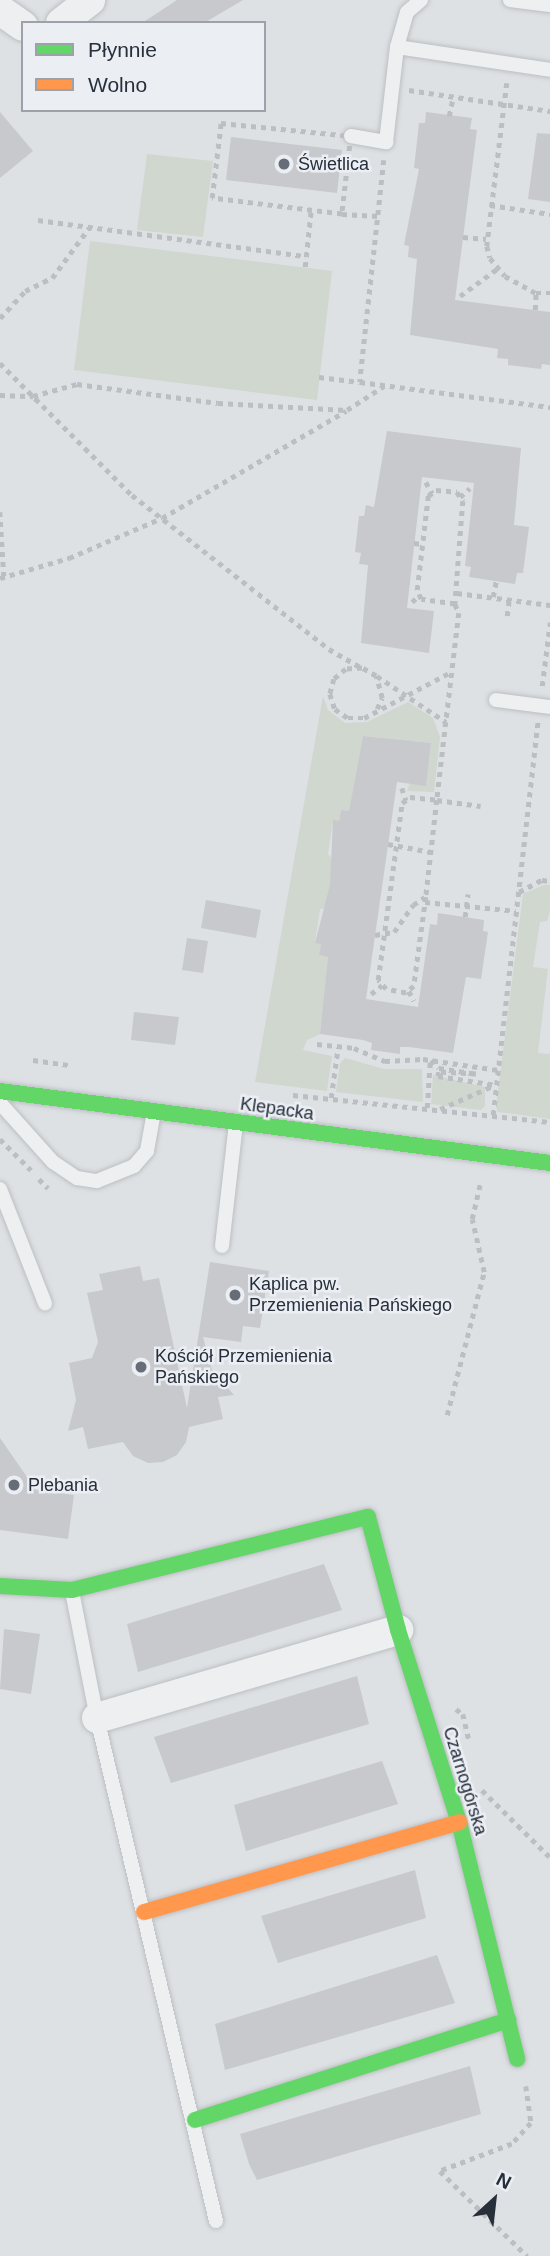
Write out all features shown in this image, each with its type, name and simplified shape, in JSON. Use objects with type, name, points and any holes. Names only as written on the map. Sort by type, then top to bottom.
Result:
[{"type":"street","points":[[64,21],[90,0]]},
{"type":"street","points":[[0,10],[21,25]]},
{"type":"street","name":"Klepacka","points":[[0,1091],[550,1163]]},
{"type":"street","name":"Czarnogórska","points":[[72,1590],[368,1517],[398,1630],[459,1822],[517,2059]]},
{"type":"street","points":[[0,1586],[72,1590]]},
{"type":"street","points":[[97,1718],[398,1630]]},
{"type":"street","points":[[144,1912],[459,1822]]},
{"type":"street","points":[[195,2120],[508,2020]]},
{"type":"lane","points":[[351,136],[386,142],[397,47],[407,12],[421,0]]},
{"type":"lane","points":[[510,0],[550,5]]},
{"type":"lane","points":[[397,47],[550,70]]},
{"type":"lane","points":[[496,699],[545,706]]},
{"type":"lane","points":[[0,1103],[53,1162],[77,1178],[97,1181],[134,1166],[147,1151],[155,1112]]},
{"type":"lane","points":[[222,1246],[236,1123]]},
{"type":"lane","points":[[0,1189],[45,1303]]},
{"type":"lane","points":[[72,1590],[97,1718],[195,2120],[216,2221]]},
{"type":"path","points":[[511,65],[486,239],[497,270],[536,293],[550,293]]},
{"type":"path","points":[[391,88],[550,111]]},
{"type":"path","points":[[449,116],[453,97]]},
{"type":"path","points":[[342,214],[351,136],[221,124],[212,198],[342,214],[377,216]]},
{"type":"path","points":[[360,382],[386,142]]},
{"type":"path","points":[[490,205],[550,214]]},
{"type":"path","points":[[304,267],[311,210]]},
{"type":"path","points":[[37,220],[306,256]]},
{"type":"path","points":[[0,318],[25,292],[52,278],[89,228]]},
{"type":"path","points":[[463,237],[486,239]]},
{"type":"path","points":[[460,296],[497,270]]},
{"type":"path","points":[[535,310],[536,293]]},
{"type":"path","points":[[0,363],[132,495],[329,649],[446,722]]},
{"type":"path","points":[[320,377],[550,407]]},
{"type":"path","points":[[0,395],[33,396],[77,384],[218,403],[347,410]]},
{"type":"path","points":[[0,512],[2,577],[69,558],[162,518],[385,385]]},
{"type":"path","points":[[426,482],[432,493]]},
{"type":"path","points":[[460,497],[470,488]]},
{"type":"path","points":[[402,788],[407,800],[397,847],[378,980],[386,989],[409,991],[414,986],[459,613],[455,604],[460,497],[457,492],[432,493],[428,496],[419,595],[412,602]]},
{"type":"path","points":[[414,543],[422,544]]},
{"type":"path","points":[[493,597],[496,581]]},
{"type":"path","points":[[457,593],[550,605]]},
{"type":"path","points":[[419,595],[455,604]]},
{"type":"path","points":[[507,616],[509,600]]},
{"type":"path","points":[[493,1115],[518,893],[545,706],[550,623]]},
{"type":"path","points":[[362,668],[346,669],[334,679],[332,702],[348,718],[364,718],[452,671]]},
{"type":"path","points":[[376,676],[382,698],[377,709]]},
{"type":"path","points":[[407,800],[437,800],[481,806]]},
{"type":"path","points":[[388,844],[431,852]]},
{"type":"path","points":[[518,893],[542,880],[550,881]]},
{"type":"path","points":[[465,917],[468,894]]},
{"type":"path","points":[[375,934],[384,936],[394,932],[412,905],[425,899],[516,911]]},
{"type":"path","points":[[371,994],[382,985]]},
{"type":"path","points":[[409,991],[414,1001]]},
{"type":"path","points":[[317,1044],[338,1047],[385,1061],[430,1060],[498,1070]]},
{"type":"path","points":[[331,1098],[338,1047]]},
{"type":"path","points":[[430,1060],[439,1068],[476,1074],[439,1072],[438,1076],[496,1085]]},
{"type":"path","points":[[427,1108],[430,1060]]},
{"type":"path","points":[[440,1109],[496,1085]]},
{"type":"path","points":[[286,1094],[550,1122]]},
{"type":"path","points":[[0,1139],[48,1188]]},
{"type":"path","points":[[447,1415],[484,1272],[472,1219],[482,1173]]},
{"type":"path","points":[[453,1707],[463,1714],[471,1750]]},
{"type":"path","points":[[480,1787],[550,1857]]},
{"type":"path","points":[[517,2059],[524,2075],[531,2123],[512,2144],[440,2171],[527,2256]]},
{"type":"shaded area","points":[[147,154],[213,161],[203,237],[137,230]]},
{"type":"shaded area","points":[[90,241],[332,271],[317,400],[74,370]]},
{"type":"shaded area","points":[[323,696],[328,710],[345,723],[367,722],[408,702],[433,718],[440,737],[434,792],[407,791],[410,783],[426,785],[431,743],[363,736],[349,811],[341,810],[339,821],[333,821],[328,854],[341,869],[326,909],[320,909],[315,942],[321,944],[320,955],[328,957],[320,1034],[307,1040],[303,1050],[332,1056],[327,1091],[255,1082]]},
{"type":"shaded area","points":[[550,885],[550,911],[547,921],[540,922],[533,967],[548,969],[538,1053],[550,1054],[550,1119],[498,1112],[496,1107],[523,894]]},
{"type":"shaded area","points":[[345,1058],[384,1069],[422,1069],[423,1102],[336,1092],[340,1063]]},
{"type":"shaded area","points":[[433,1075],[485,1087],[485,1106],[481,1110],[431,1104]]},
{"type":"building","points":[[177,0],[243,0],[207,21],[145,21]]},
{"type":"building","points":[[0,112],[33,151],[0,178]]},
{"type":"building","points":[[426,112],[472,118],[470,129],[477,130],[455,300],[550,312],[550,365],[542,364],[541,369],[508,365],[508,359],[497,358],[498,349],[410,335],[417,259],[408,257],[409,246],[404,245],[419,169],[414,168],[419,123],[425,123]]},
{"type":"building","points":[[537,133],[550,134],[550,202],[528,199]]},
{"type":"building","name":"Świetlica","points":[[231,137],[342,150],[337,193],[226,180]]},
{"type":"building","points":[[387,431],[521,448],[514,525],[529,527],[523,573],[517,573],[515,584],[469,577],[471,567],[465,566],[474,483],[422,477],[407,608],[434,611],[429,653],[361,643],[368,565],[359,564],[361,553],[355,552],[359,516],[364,516],[366,505],[374,507]]},
{"type":"building","points":[[363,736],[431,743],[426,786],[397,782],[366,999],[418,1007],[430,924],[437,925],[438,913],[484,920],[483,931],[488,932],[481,979],[466,977],[453,1053],[409,1047],[400,1047],[400,1054],[371,1050],[372,1043],[363,1040],[320,1034],[328,957],[319,955],[321,944],[315,943],[330,885],[333,820],[339,821],[341,810],[349,811]]},
{"type":"building","points":[[206,900],[261,910],[256,938],[201,928]]},
{"type":"building","points":[[187,938],[208,941],[203,973],[182,970]]},
{"type":"building","points":[[134,1012],[179,1017],[175,1045],[131,1040]]},
{"type":"building","name":"Kościół Przemienienia Pańskiego","points":[[210,1262],[269,1271],[260,1328],[243,1326],[241,1342],[203,1337],[212,1370],[234,1395],[218,1397],[223,1419],[189,1427],[186,1442],[177,1455],[163,1462],[148,1463],[133,1456],[123,1442],[88,1449],[83,1427],[68,1431],[76,1400],[69,1363],[92,1358],[98,1342],[87,1293],[103,1290],[99,1274],[140,1266],[143,1281],[159,1278],[187,1408]]},
{"type":"building","name":"Plebania","points":[[0,1438],[36,1490],[74,1495],[68,1539],[0,1530]]},
{"type":"building","points":[[324,1564],[342,1610],[138,1672],[127,1624]]},
{"type":"building","points":[[4,1629],[40,1634],[31,1694],[0,1689]]},
{"type":"building","points":[[357,1676],[369,1724],[171,1783],[154,1737]]},
{"type":"building","points":[[382,1761],[398,1804],[246,1851],[234,1805]]},
{"type":"building","points":[[415,1870],[426,1918],[278,1963],[261,1916]]},
{"type":"building","points":[[437,1955],[455,2003],[225,2070],[215,2024]]},
{"type":"building","points":[[470,2066],[481,2114],[257,2180],[249,2164],[240,2134]]},
{"type":"traffic: fast","points":[[0,1091],[550,1163]]},
{"type":"traffic: fast","points":[[0,1586],[72,1590],[368,1517],[398,1630],[459,1822],[517,2059]]},
{"type":"traffic: fast","points":[[195,2120],[508,2020]]},
{"type":"traffic: slow","points":[[144,1912],[459,1822]]},
{"type":"place","name":"Świetlica","points":[[284,164]]},
{"type":"place","name":"Kaplica pw. Przemienienia Pańskiego","points":[[235,1295]]},
{"type":"place","name":"Kościół Przemienienia Pańskiego","points":[[141,1367]]},
{"type":"place","name":"Plebania","points":[[14,1485]]}]
